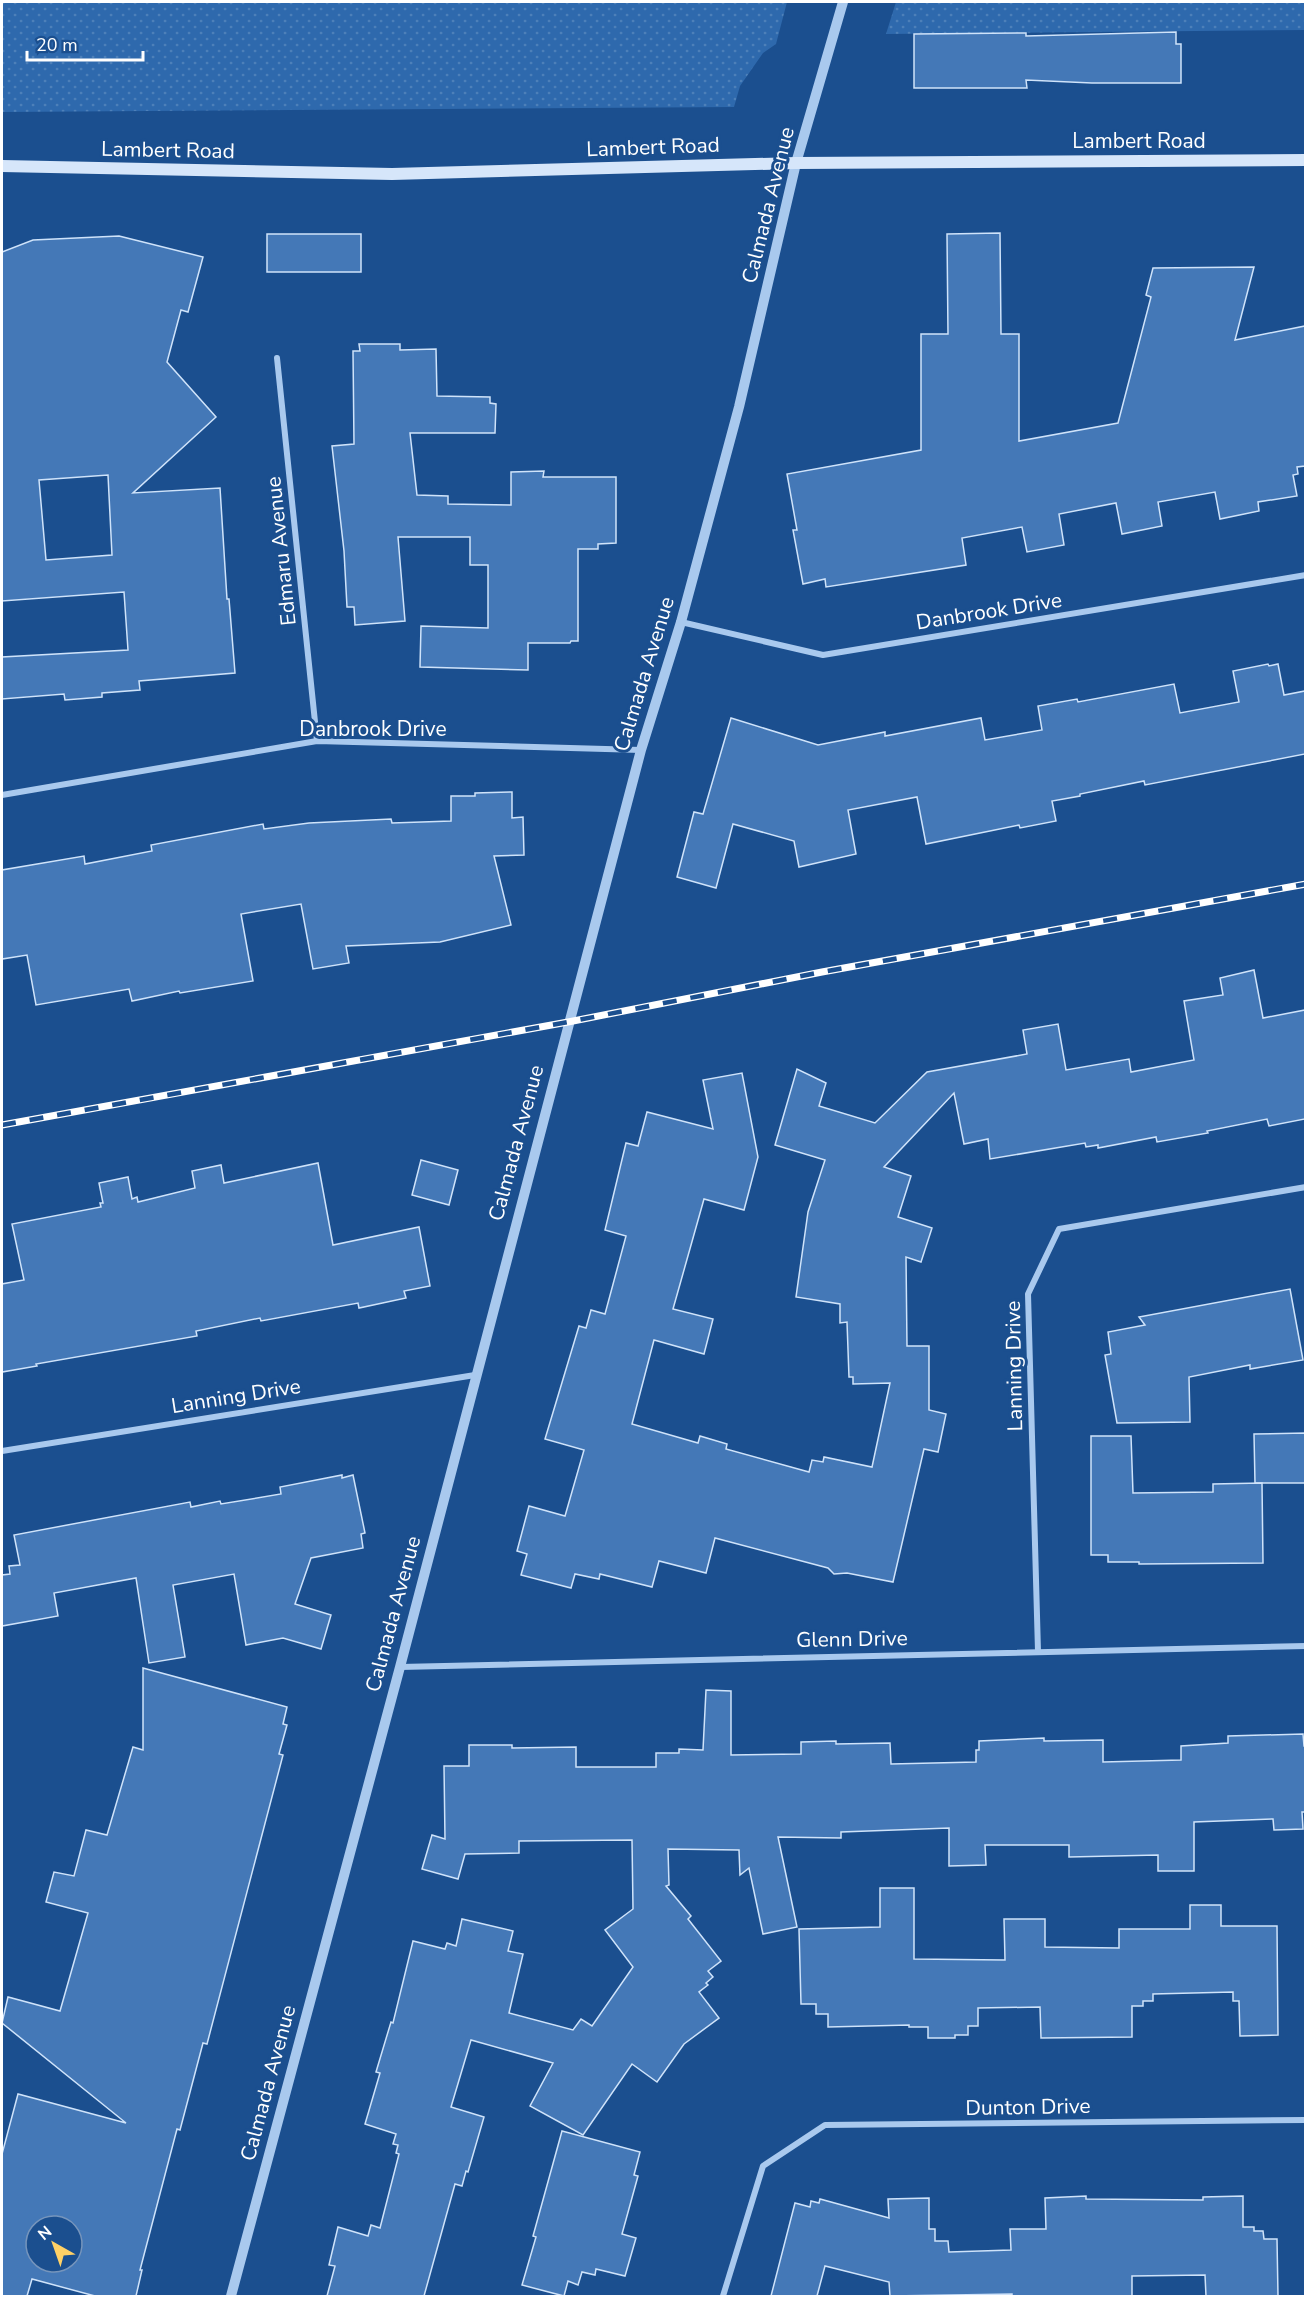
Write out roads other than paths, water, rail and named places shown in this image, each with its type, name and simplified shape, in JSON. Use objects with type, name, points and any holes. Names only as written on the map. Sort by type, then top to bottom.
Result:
[{"type":"main road","name":"Lambert Road","points":[[2,166],[392,174],[796,163],[1305,160]]},
{"type":"street","name":"Calmada Avenue","points":[[231,2296],[400,1667],[641,750],[681,622],[739,407],[796,163],[843,2]]},
{"type":"street","name":"Edmaru Avenue","points":[[277,358],[317,741]]},
{"type":"street","name":"Danbrook Drive","points":[[681,622],[823,655],[1305,575]]},
{"type":"street","name":"Danbrook Drive","points":[[2,795],[317,741],[641,750]]},
{"type":"street","name":"Lanning Drive","points":[[1038,1651],[1028,1294],[1059,1229],[1305,1187]]},
{"type":"street","name":"Lanning Drive","points":[[2,1451],[475,1375]]},
{"type":"street","name":"Glenn Drive","points":[[400,1667],[1305,1646]]},
{"type":"street","name":"Dunton Drive","points":[[723,2296],[763,2166],[825,2125],[1305,2120]]},
{"type":"railway","points":[[2,1125],[1306,884]]}]
